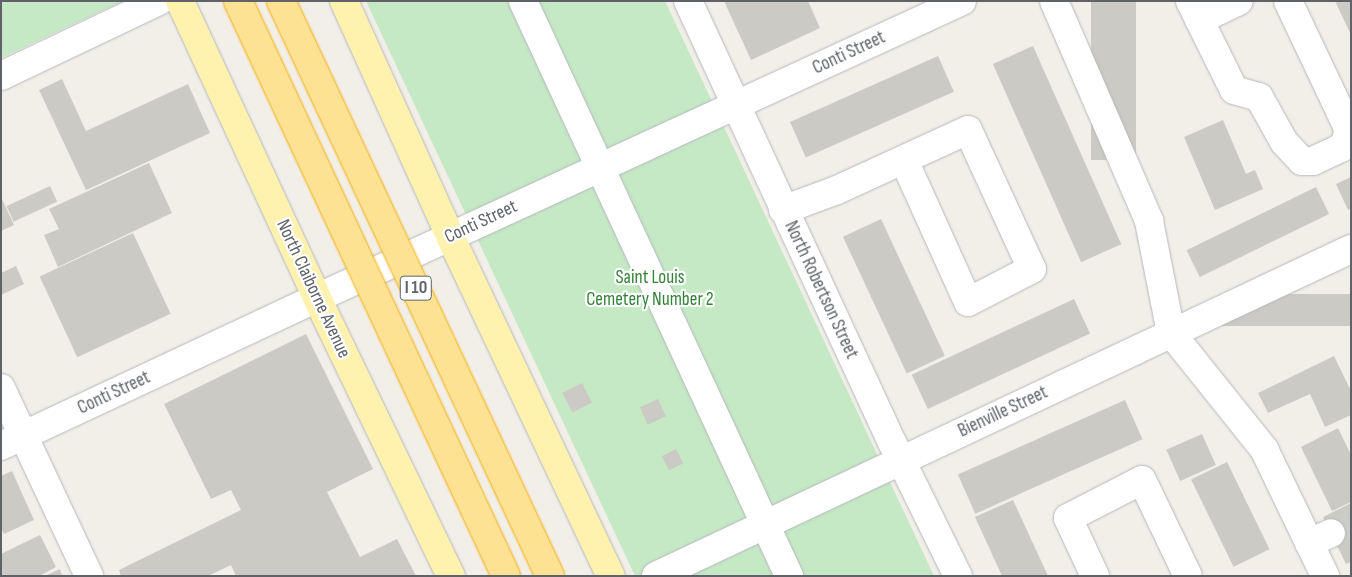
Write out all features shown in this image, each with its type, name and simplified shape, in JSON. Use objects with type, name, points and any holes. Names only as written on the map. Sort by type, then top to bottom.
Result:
[{"type":"highway","name":"I 10","points":[[238,1],[506,576]]},
{"type":"highway","name":"I 10","points":[[281,1],[550,576]]},
{"type":"main road","name":"North Claiborne Avenue","points":[[180,1],[317,298],[451,576]]},
{"type":"main road","points":[[344,1],[450,236],[611,576]]},
{"type":"street","points":[[1,76],[159,1]]},
{"type":"street","points":[[523,1],[789,576]]},
{"type":"street","name":"North Robertson Street","points":[[688,1],[783,210],[958,576]]},
{"type":"street","name":"Conti Street","points":[[12,441],[450,236],[962,1]]},
{"type":"street","points":[[1054,1],[1149,221],[1171,333],[1264,449],[1320,538],[1325,576]]},
{"type":"street","points":[[1239,1],[1195,10],[1234,90],[1259,97],[1284,142],[1302,161],[1313,161],[1341,148],[1347,139],[1348,128],[1288,1]]},
{"type":"street","points":[[783,210],[837,190],[968,130],[1032,270],[968,302],[904,160]]},
{"type":"street","name":"Bienville Street","points":[[656,576],[1351,249]]},
{"type":"street","points":[[1,388],[12,441],[90,576]]},
{"type":"street","points":[[1095,576],[1068,518],[1142,480],[1188,576]]},
{"type":"green space","points":[[1,1],[123,1],[1,58]]},
{"type":"green space","name":"Saint Louis Cemetery Number 2","points":[[366,1],[665,1],[934,576],[635,576]]},
{"type":"building","points":[[724,1],[808,1],[820,28],[751,60]]},
{"type":"building","points":[[1091,1],[1136,1],[1136,160],[1091,160]]},
{"type":"building","points":[[1335,1],[1351,1],[1351,35]]},
{"type":"building","points":[[1033,46],[1121,244],[1081,262],[993,64]]},
{"type":"building","points":[[938,56],[954,92],[806,158],[790,122]]},
{"type":"building","points":[[62,79],[86,131],[188,84],[210,133],[86,190],[39,90]]},
{"type":"building","points":[[1223,120],[1246,174],[1255,170],[1263,189],[1215,210],[1184,137]]},
{"type":"building","points":[[149,163],[172,213],[58,267],[44,235],[59,229],[49,209]]},
{"type":"building","points":[[1351,177],[1351,208],[1348,210],[1336,184]]},
{"type":"building","points":[[50,186],[57,201],[14,222],[6,206]]},
{"type":"building","points":[[1316,187],[1329,214],[1200,277],[1187,250]]},
{"type":"building","points":[[1,197],[14,225],[1,231]]},
{"type":"building","points":[[881,219],[945,356],[907,374],[843,237]]},
{"type":"building","points":[[133,233],[171,314],[77,357],[40,277]]},
{"type":"building","points":[[16,266],[24,284],[1,295],[1,273]]},
{"type":"building","points":[[1222,294],[1351,294],[1351,326],[1222,326]]},
{"type":"building","points":[[1074,299],[1090,333],[928,409],[912,375]]},
{"type":"building","points":[[306,334],[373,469],[327,492],[360,557],[397,539],[416,576],[236,576],[231,565],[208,576],[121,576],[119,570],[241,510],[231,490],[211,499],[164,404]]},
{"type":"building","points":[[1334,356],[1351,391],[1351,415],[1325,427],[1310,394],[1268,413],[1258,393]]},
{"type":"building","points":[[582,383],[592,403],[572,413],[562,393]]},
{"type":"building","points":[[658,399],[666,416],[648,425],[640,407]]},
{"type":"building","points":[[1125,400],[1142,439],[975,514],[958,474]]},
{"type":"building","points":[[1338,428],[1351,455],[1351,502],[1332,511],[1301,447]]},
{"type":"building","points":[[1202,434],[1216,465],[1180,481],[1166,450]]},
{"type":"building","points":[[676,449],[683,463],[669,471],[662,456]]},
{"type":"building","points":[[1227,462],[1270,549],[1234,567],[1191,480]]},
{"type":"building","points":[[12,471],[34,520],[4,534],[1,528],[1,476]]},
{"type":"building","points":[[1013,500],[1048,576],[1002,576],[975,517]]},
{"type":"building","points":[[1351,503],[1351,562],[1346,564],[1323,517]]},
{"type":"building","points":[[40,535],[56,567],[39,576],[1,576],[1,554]]},
{"type":"building","points":[[60,569],[62,576],[45,576]]},
{"type":"tunnel","points":[[1331,533],[1351,525]]}]
